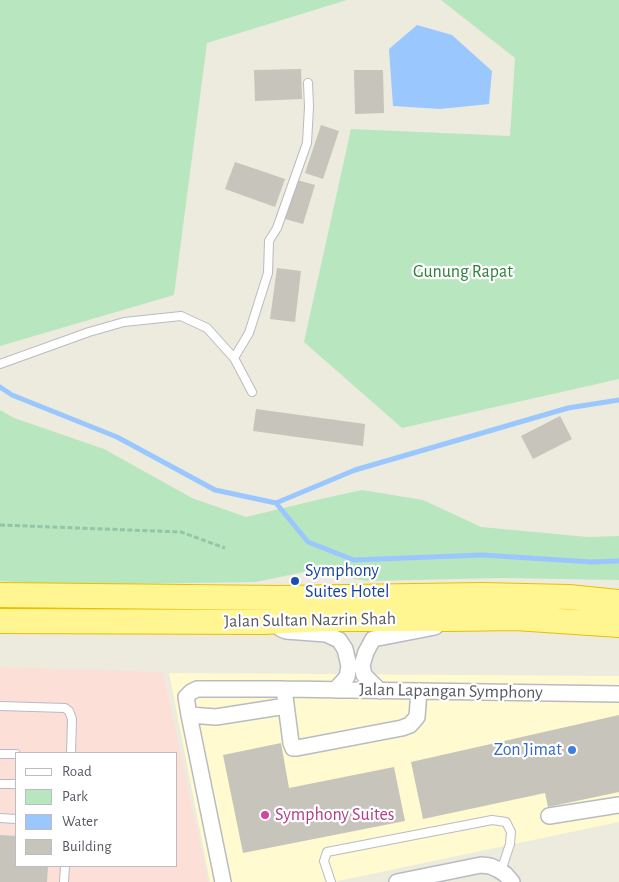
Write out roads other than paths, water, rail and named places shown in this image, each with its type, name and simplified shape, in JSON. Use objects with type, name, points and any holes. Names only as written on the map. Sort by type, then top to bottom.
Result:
[{"type":"highway","name":"Jalan Sultan Nazrin Shah","points":[[0,596],[279,598],[482,595],[569,597],[618,602]]},
{"type":"highway","name":"Jalan Sultan Nazrin Shah","points":[[0,621],[264,622],[326,619],[516,618],[619,625]]},
{"type":"street","points":[[380,690],[364,675],[362,665],[373,638],[433,628],[450,619]]},
{"type":"street","points":[[264,622],[286,631],[326,634],[339,640],[345,649],[349,666],[347,677],[336,690]]},
{"type":"street","name":"Jalan Lapangan Symphony","points":[[189,715],[186,697],[197,689],[619,694]]},
{"type":"street","points":[[284,689],[292,748],[410,725],[417,717],[419,691]]},
{"type":"street","points":[[223,882],[189,715],[216,717],[286,706]]},
{"type":"street","points":[[549,816],[619,805]]},
{"type":"street","points":[[398,882],[480,865],[490,866],[501,871],[512,882]]},
{"type":"lane","points":[[234,358],[249,333],[268,273],[270,241],[277,228],[306,143],[309,106],[308,83]]},
{"type":"lane","points":[[0,364],[89,332],[124,322],[182,316],[207,328],[234,358],[252,392]]},
{"type":"lane","points":[[0,706],[65,708],[69,711],[72,719],[70,752]]},
{"type":"lane","points":[[0,754],[15,754]]},
{"type":"lane","points":[[0,784],[15,784]]},
{"type":"lane","points":[[0,818],[15,819]]},
{"type":"lane","points":[[331,882],[324,861],[327,852],[492,820],[506,822],[511,832],[510,844],[501,871]]},
{"type":"lane","points":[[64,882],[65,867]]},
{"type":"water","points":[[417,25],[452,35],[492,71],[489,104],[440,109],[393,106],[389,49]]},
{"type":"waterway","points":[[0,387],[12,395],[117,437],[215,490],[276,503],[355,470],[568,408],[619,400]]},
{"type":"waterway","points":[[276,503],[308,542],[354,560],[482,555],[592,562],[619,561]]},
{"type":"place","name":"Symphony Suites Hotel","points":[[295,581]]},
{"type":"place","name":"Zon Jimat","points":[[572,750]]},
{"type":"place","name":"Symphony Suites","points":[[265,815]]},
{"type":"park label","name":"Gunung Rapat","points":[[463,272]]}]
